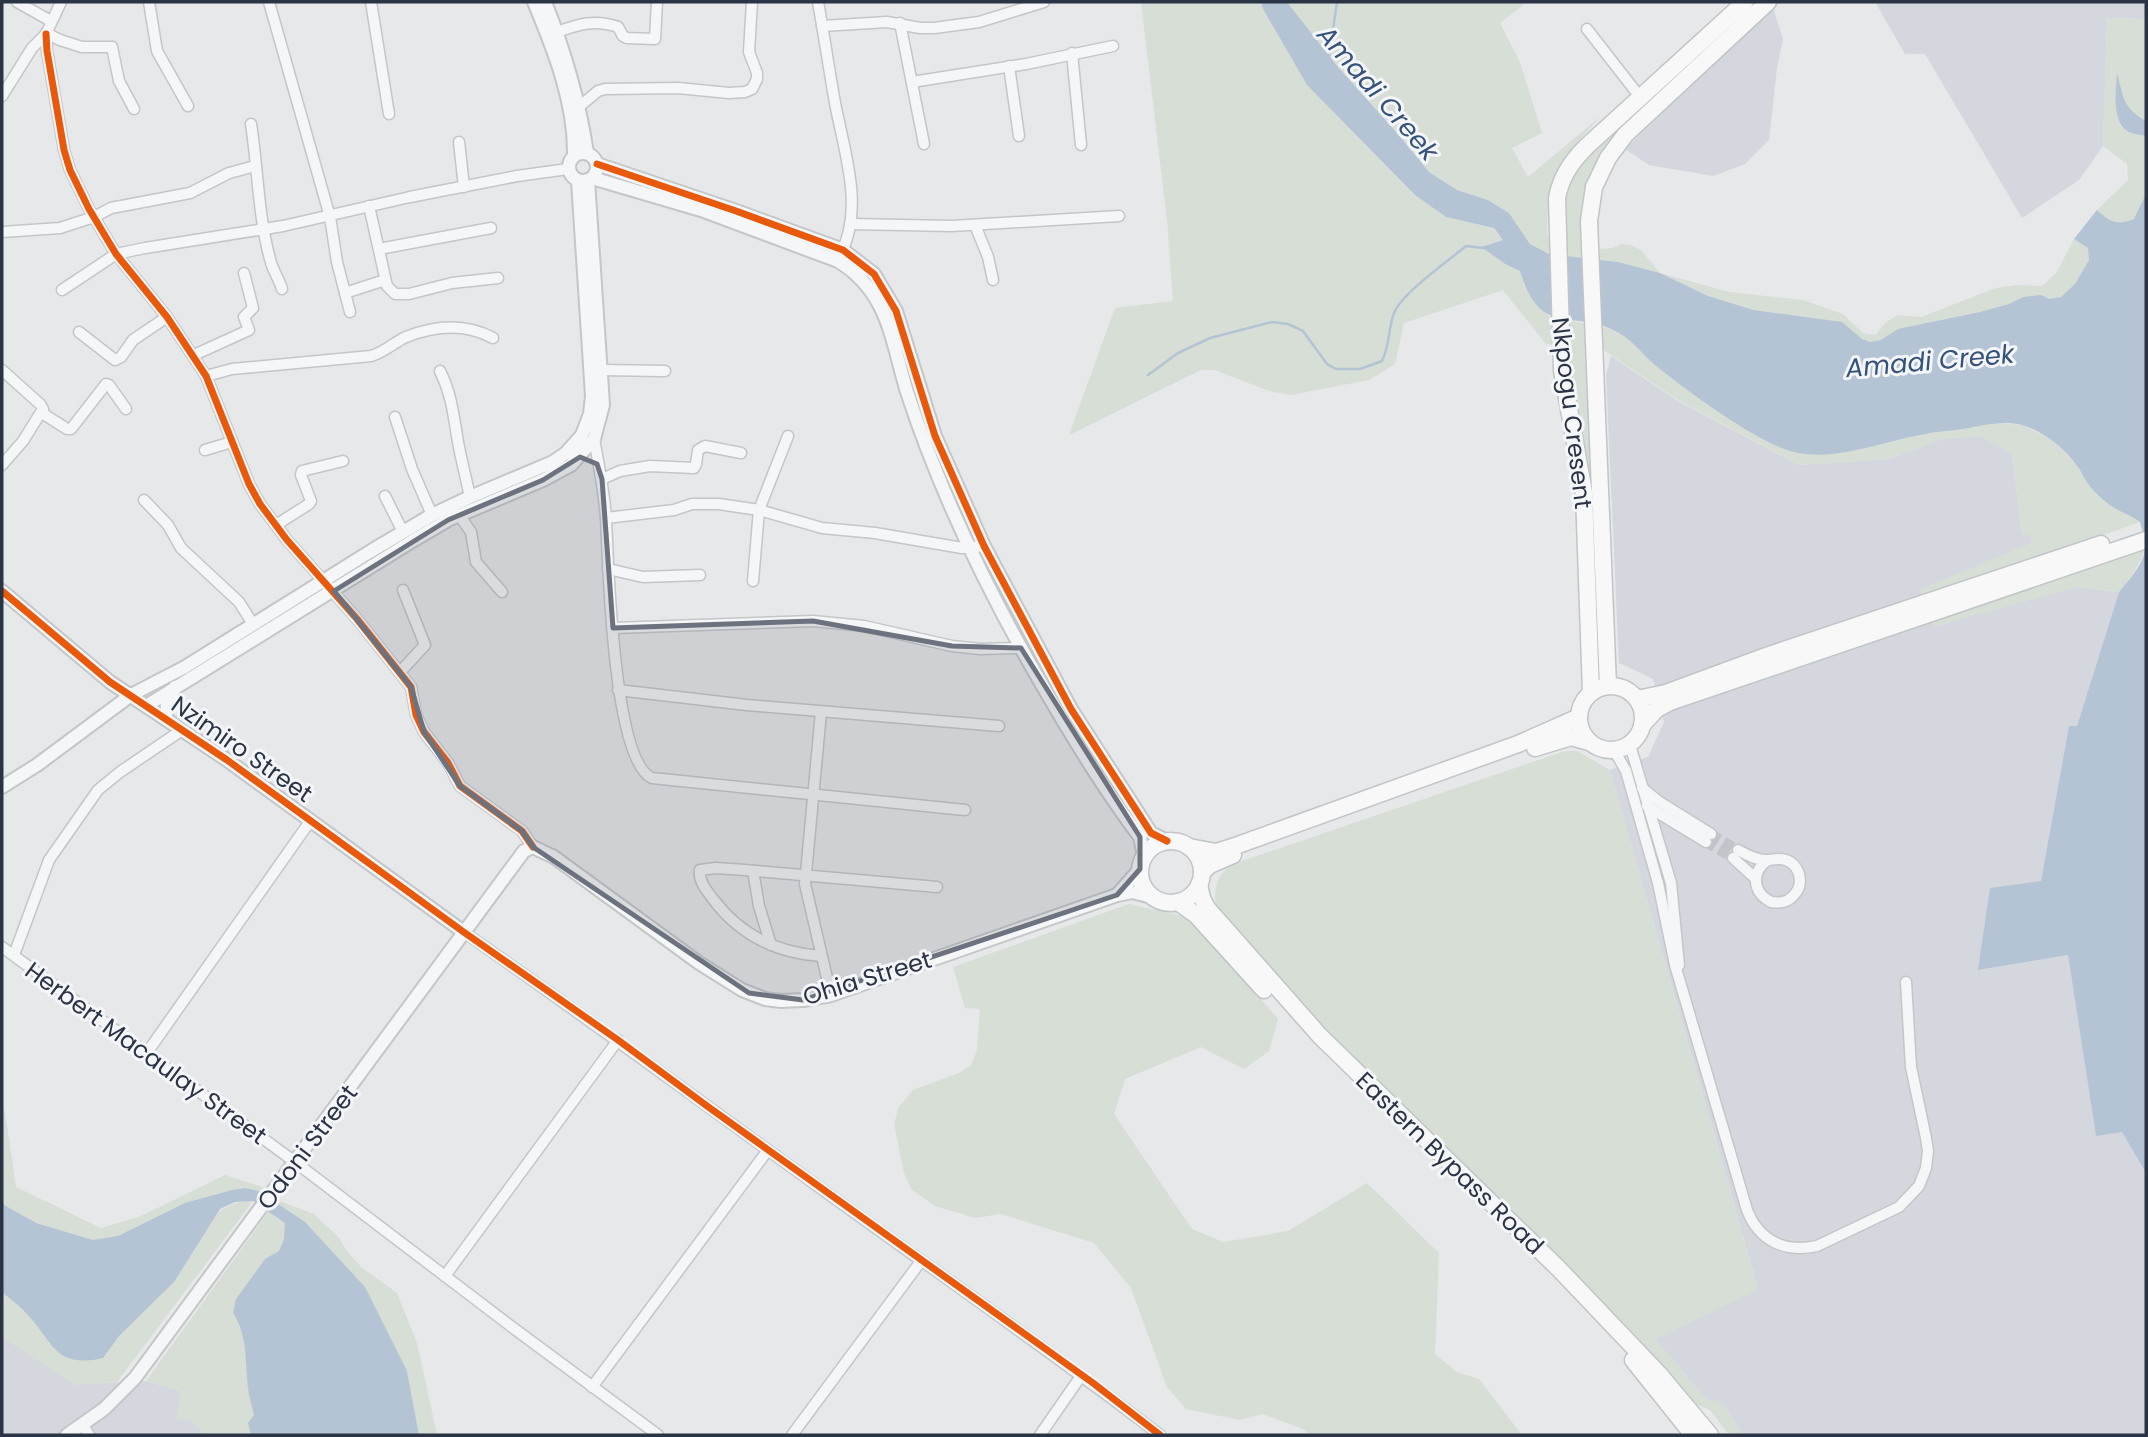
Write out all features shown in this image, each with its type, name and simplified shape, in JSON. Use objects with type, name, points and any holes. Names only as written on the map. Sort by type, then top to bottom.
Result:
[{"type":"main road","name":"Nkpogu Cresent","points":[[1591,693],[1584,493],[1560,349],[1556,217],[1560,185],[1572,162],[1745,2]]},
{"type":"main road","name":"Nkpogu Cresent","points":[[1608,686],[1589,221],[1594,187],[1608,158],[1625,135],[1768,2]]},
{"type":"main road","points":[[1579,717],[1518,744],[1216,852],[1167,841],[1154,846],[1142,863],[1143,887],[1152,897],[1165,902],[1178,902],[1192,895],[1210,866],[1234,855],[1541,746],[1571,737],[1600,748],[1614,750],[1630,745],[1657,709],[1670,702],[2140,536]]},
{"type":"main road","points":[[1637,699],[1666,693],[1769,655],[2140,536]]},
{"type":"main road","points":[[1589,742],[1581,730],[1579,717],[1582,703],[1591,693],[1608,686],[1627,690],[1637,699],[1643,714],[1643,725]]},
{"type":"main road","points":[[1189,847],[1199,858],[1201,878]]},
{"type":"main road","name":"Eastern Bypass Road","points":[[1201,878],[1202,898],[1207,908],[1282,995],[1568,1278],[1659,1374],[1710,1435]]},
{"type":"main road","name":"Eastern Bypass Road","points":[[1178,902],[1196,915],[1308,1039],[1607,1330],[1693,1435]]},
{"type":"street","points":[[17,2],[51,21]]},
{"type":"street","points":[[2,96],[5,80],[46,34],[61,2]]},
{"type":"street","points":[[149,2],[157,51],[188,106]]},
{"type":"street","points":[[270,2],[330,217],[337,262],[350,312]]},
{"type":"street","points":[[371,2],[389,114]]},
{"type":"street","points":[[534,2],[559,68],[581,154],[597,164],[737,211],[840,255],[874,274],[896,311],[935,436],[984,546],[1065,712],[1140,836],[1142,863],[1117,895]]},
{"type":"street","points":[[545,2],[580,106],[581,154]]},
{"type":"street","points":[[557,32],[582,22],[600,22],[618,27],[624,37],[655,39],[657,2]]},
{"type":"street","points":[[580,106],[598,91],[605,89],[678,88],[729,93],[752,89],[757,79],[749,52],[752,2]]},
{"type":"street","points":[[818,2],[851,184],[849,238],[840,255]]},
{"type":"street","points":[[822,26],[900,23],[934,28],[979,22],[1044,2]]},
{"type":"street","points":[[900,23],[924,144]]},
{"type":"street","points":[[1587,29],[1640,97]]},
{"type":"street","points":[[46,34],[82,47],[112,47],[119,81],[134,109]]},
{"type":"street","points":[[46,34],[64,150],[70,170],[116,254],[167,317],[206,376],[249,484],[276,525],[334,591],[411,687],[416,715],[424,732],[449,762],[460,786],[522,831],[533,847]]},
{"type":"street","points":[[912,82],[1113,46]]},
{"type":"street","points":[[1072,53],[1081,145]]},
{"type":"street","points":[[1009,66],[1018,136]]},
{"type":"street","points":[[251,124],[263,230],[271,263],[282,289]]},
{"type":"street","points":[[459,142],[464,187]]},
{"type":"street","points":[[581,154],[570,159],[570,174],[701,210],[840,255],[857,274],[877,298],[929,452],[970,549],[1021,648],[1151,833],[1167,841]]},
{"type":"street","points":[[2,787],[37,765],[131,695],[170,676],[403,532],[470,497],[554,462],[575,444],[587,425],[592,396],[586,180],[597,164]]},
{"type":"street","points":[[2,232],[60,228],[94,217],[111,208],[190,193],[229,173],[255,166]]},
{"type":"street","points":[[62,290],[116,254],[145,247],[263,230],[517,176],[568,169]]},
{"type":"street","points":[[586,180],[602,370],[603,405],[594,439],[606,518],[607,569],[618,690],[635,756],[648,777],[965,810]]},
{"type":"street","points":[[369,206],[390,292],[400,295],[452,283],[498,278]]},
{"type":"street","points":[[851,224],[975,225],[1119,216]]},
{"type":"street","points":[[975,225],[988,257],[993,280]]},
{"type":"street","points":[[379,249],[491,228]]},
{"type":"street","points":[[194,355],[249,330],[244,317],[253,308],[244,273]]},
{"type":"street","points":[[345,293],[385,280]]},
{"type":"street","points":[[79,332],[115,360],[121,357],[133,340],[167,317]]},
{"type":"street","points":[[206,376],[232,369],[371,356],[382,353],[407,337],[448,328],[477,329],[493,338]]},
{"type":"street","points":[[2,370],[40,404],[42,413],[67,429],[74,428],[106,384],[126,409]]},
{"type":"street","points":[[602,370],[666,371]]},
{"type":"street","points":[[440,371],[449,388],[453,404],[470,497]]},
{"type":"street","points":[[2,465],[42,413]]},
{"type":"street","points":[[395,416],[412,469],[432,515]]},
{"type":"street","points":[[753,582],[759,510],[788,436]]},
{"type":"street","points":[[146,706],[414,540],[459,515],[552,476],[580,457],[594,439]]},
{"type":"street","points":[[205,450],[233,442]]},
{"type":"street","points":[[601,480],[620,471],[650,466],[694,468],[698,450],[705,446],[741,453]]},
{"type":"street","points":[[580,457],[597,464]]},
{"type":"street","points":[[276,525],[311,501],[301,475],[302,471],[343,461]]},
{"type":"street","points":[[385,496],[403,532]]},
{"type":"street","points":[[144,500],[168,525],[181,548],[239,602],[253,624]]},
{"type":"street","points":[[606,518],[674,510],[699,503],[759,510],[822,528],[874,533],[970,549],[984,546]]},
{"type":"street","points":[[459,515],[471,532],[476,562],[502,592]]},
{"type":"street","points":[[607,569],[643,577],[699,575]]},
{"type":"street","points":[[400,673],[425,645],[403,590]]},
{"type":"street","name":"Nzimiro Street","points":[[2,592],[110,682],[311,820],[466,933]]},
{"type":"street","points":[[613,628],[813,621],[864,626],[952,646],[980,649],[1021,648]]},
{"type":"street","points":[[166,719],[166,708],[174,687]]},
{"type":"street","points":[[618,690],[821,712],[999,726]]},
{"type":"street","points":[[821,712],[806,874],[807,897],[831,995]]},
{"type":"street","points":[[14,955],[49,860],[98,790],[182,730]]},
{"type":"street","points":[[1630,745],[1671,883],[1681,979]]},
{"type":"street","points":[[1614,750],[1626,771],[1658,883],[1675,965],[1752,1223],[1770,1241],[1794,1249],[1817,1245],[1899,1207],[1914,1193],[1923,1178],[1928,1152],[1911,1066],[1906,982]]},
{"type":"street","points":[[1633,795],[1648,807],[1709,838],[1642,788]]},
{"type":"street","points":[[146,1054],[311,820]]},
{"type":"street","name":"Odoni Street","points":[[67,1435],[86,1430],[135,1378],[273,1192],[293,1160],[466,933],[517,859],[524,851],[533,847]]},
{"type":"street","name":"Ohia Street","points":[[533,847],[554,857],[718,976],[742,990],[765,999],[780,1001],[831,995],[1117,895],[1132,891],[1152,897]]},
{"type":"street","points":[[1735,854],[1768,860],[1782,859],[1794,866],[1800,878],[1797,892],[1786,901],[1771,902],[1759,893],[1755,878],[1735,854]]},
{"type":"street","points":[[1755,878],[1768,860]]},
{"type":"street","points":[[821,956],[783,951],[755,938],[725,916],[704,886],[699,872],[702,869],[806,874],[937,887]]},
{"type":"street","points":[[753,871],[759,905],[771,945]]},
{"type":"street","points":[[466,933],[618,1040],[1160,1435]]},
{"type":"street","name":"Herbert Macaulay Street","points":[[2,947],[293,1160],[659,1435]]},
{"type":"street","points":[[445,1276],[618,1040]]},
{"type":"street","points":[[592,1387],[768,1150]]},
{"type":"street","points":[[792,1435],[921,1261]]},
{"type":"street","points":[[1040,1435],[1081,1376]]},
{"type":"highlighted area","points":[[580,457],[597,464],[602,479],[613,628],[813,621],[952,646],[1021,648],[1140,837],[1140,869],[1117,895],[803,1000],[749,993],[533,847],[522,831],[460,786],[424,732],[411,687],[334,591],[448,520],[543,480]]},
{"type":"shaded area","points":[[1141,2],[1261,2],[1307,85],[1415,195],[1446,217],[1493,228],[1503,240],[1488,244],[1507,265],[1520,271],[1524,284],[1549,316],[1611,329],[1624,336],[1670,377],[1755,434],[1818,454],[1852,450],[1925,433],[1995,423],[2023,425],[2053,441],[2075,462],[2090,487],[2113,507],[2129,513],[2140,522],[1925,598],[1921,589],[2033,542],[2030,535],[2022,535],[2012,454],[1982,436],[1941,439],[1889,459],[1799,465],[1678,400],[1602,349],[1585,346],[1604,679],[1596,681],[1589,479],[1568,345],[1546,344],[1503,290],[1404,323],[1395,364],[1369,380],[1291,395],[1269,391],[1215,370],[1201,370],[1069,435],[1115,308],[1173,301],[1167,220]]},
{"type":"shaded area","points":[[1287,2],[1527,2],[1500,23],[1520,62],[1542,133],[1512,148],[1528,177],[1600,117],[1558,169],[1550,196],[1547,235],[1564,242],[1564,192],[1583,159],[1648,99],[1650,101],[1606,148],[1589,180],[1584,198],[1581,244],[1599,249],[1613,248],[1621,244],[1631,245],[1641,250],[1660,273],[1618,262],[1549,254],[1530,244],[1509,213],[1488,200],[1457,190],[1429,172],[1338,67]]},
{"type":"shaded area","points":[[1875,2],[2146,2],[2146,19],[2107,18],[2103,146],[2079,180],[2022,218],[1925,54],[1905,54]]},
{"type":"shaded area","points":[[1773,8],[1783,39],[1769,140],[1745,164],[1713,176],[1649,165],[1625,149]]},
{"type":"shaded area","points":[[2107,18],[2146,19],[2146,220],[2086,301],[1881,346],[1835,343],[1708,296],[1660,273],[1729,292],[1803,300],[1843,314],[1863,333],[1876,335],[1885,323],[1898,315],[1921,317],[1996,288],[2042,286],[2057,272],[2074,239],[2097,210],[2128,180],[2127,164],[2103,146]]},
{"type":"shaded area","points":[[1611,356],[1678,401],[1799,465],[1889,459],[1941,439],[1982,436],[2012,454],[2022,535],[2030,535],[2033,543],[1921,589],[1934,626],[2077,587],[2119,592],[2077,726],[2069,726],[2041,882],[1979,970],[2068,955],[2096,1135],[2122,1132],[2146,1173],[2146,1435],[1743,1435],[1721,1402],[1707,1400],[1655,1339],[1758,1289],[1610,770],[1648,757],[1664,722],[1653,679],[1619,663],[1606,375]]},
{"type":"shaded area","points":[[2145,547],[2135,571],[2119,592],[2077,587],[1934,627],[1933,618]]},
{"type":"shaded area","points":[[1565,751],[1577,751],[1610,770],[1758,1290],[1656,1339],[1707,1400],[1721,1402],[1743,1435],[1729,1435],[1710,1410],[1693,1403],[1356,1071],[1216,907],[1217,882],[1233,864]]},
{"type":"shaded area","points":[[1129,904],[1191,918],[1278,1019],[1269,1051],[1244,1069],[1201,1047],[1125,1079],[1114,1114],[1192,1229],[1223,1242],[1288,1231],[1367,1183],[1439,1253],[1435,1354],[1457,1372],[1479,1379],[1522,1435],[1310,1435],[1303,1429],[1263,1414],[1240,1420],[1186,1409],[1167,1387],[1131,1288],[1094,1243],[1001,1214],[975,1218],[935,1206],[912,1190],[904,1173],[894,1124],[899,1107],[913,1090],[959,1073],[971,1065],[977,1050],[980,1009],[965,1008],[953,967]]},
{"type":"shaded area","points":[[2,1108],[5,1112],[16,1187],[101,1228],[141,1216],[225,1175],[262,1187],[280,1201],[314,1214],[339,1238],[361,1267],[397,1293],[417,1343],[437,1435],[419,1435],[407,1371],[259,1191],[245,1188],[232,1190],[172,1246],[2,1248]]},
{"type":"shaded area","points":[[253,1201],[117,1382],[75,1385],[2,1337],[2,1272],[193,1252],[221,1210]]},
{"type":"shaded area","points":[[269,1211],[285,1223],[394,1435],[204,1435],[191,1420],[176,1419],[181,1391],[146,1381]]},
{"type":"shaded area","points":[[2,1337],[75,1384],[146,1381],[181,1391],[191,1420],[204,1435],[2,1435]]},
{"type":"water","name":"Amadi Creek","points":[[1261,2],[1287,2],[1338,67],[1429,172],[1457,190],[1488,200],[1509,213],[1530,244],[1549,254],[1618,262],[1660,273],[1708,296],[1753,310],[1842,322],[1862,339],[1870,342],[1881,340],[1898,329],[1980,312],[2023,297],[2061,297],[2075,284],[2089,260],[2088,248],[2074,239],[2097,210],[2114,222],[2128,221],[2134,219],[2146,194],[2146,1173],[2122,1132],[2096,1136],[2068,955],[1978,970],[1990,888],[2041,881],[2069,726],[2077,726],[2119,592],[2143,558],[2145,543],[2140,522],[2116,509],[2090,487],[2065,451],[2046,436],[2025,426],[2001,423],[1934,432],[1843,453],[1794,452],[1761,438],[1722,414],[1668,376],[1619,333],[1588,322],[1549,315],[1538,307],[1528,293],[1520,271],[1481,247],[1503,240],[1494,228],[1446,217],[1415,195],[1307,85]]},
{"type":"water","points":[[2117,73],[2128,106],[2146,121],[2146,136],[2129,132],[2119,121],[2116,105]]},
{"type":"water","points":[[245,1188],[259,1191],[305,1222],[365,1287],[407,1371],[419,1435],[251,1435],[248,1423],[254,1415],[248,1388],[245,1349],[233,1313],[236,1299],[265,1259],[279,1251],[284,1240],[285,1223],[253,1201],[235,1202],[220,1209],[174,1282],[119,1336],[103,1358],[75,1360],[65,1357],[50,1344],[24,1311],[2,1292],[2,1200],[4,1205],[36,1223],[93,1240],[118,1236],[185,1203]]},
{"type":"waterway","name":"Amadi Creek","points":[[1329,57],[1337,2]]},
{"type":"waterway","points":[[1148,375],[1178,353],[1210,338],[1272,322],[1288,324],[1303,331],[1327,364],[1336,369],[1360,369],[1382,361],[1394,313],[1406,296],[1466,246],[1483,248]]},
{"type":"tunnel","points":[[1711,834],[1738,850]]},
{"type":"tunnel","points":[[1706,842],[1733,858]]},
{"type":"cycle path","points":[[46,34],[64,150],[70,170],[116,254],[167,317],[206,376],[249,484],[260,504],[411,687],[416,715],[424,732],[448,763],[460,786],[522,831],[533,847]]},
{"type":"cycle path","points":[[597,164],[843,250],[874,274],[896,311],[935,436],[984,546],[1071,709],[1151,833],[1167,841]]},
{"type":"cycle path","points":[[2,591],[110,682],[227,760],[618,1040],[1093,1383],[1160,1435]]}]
